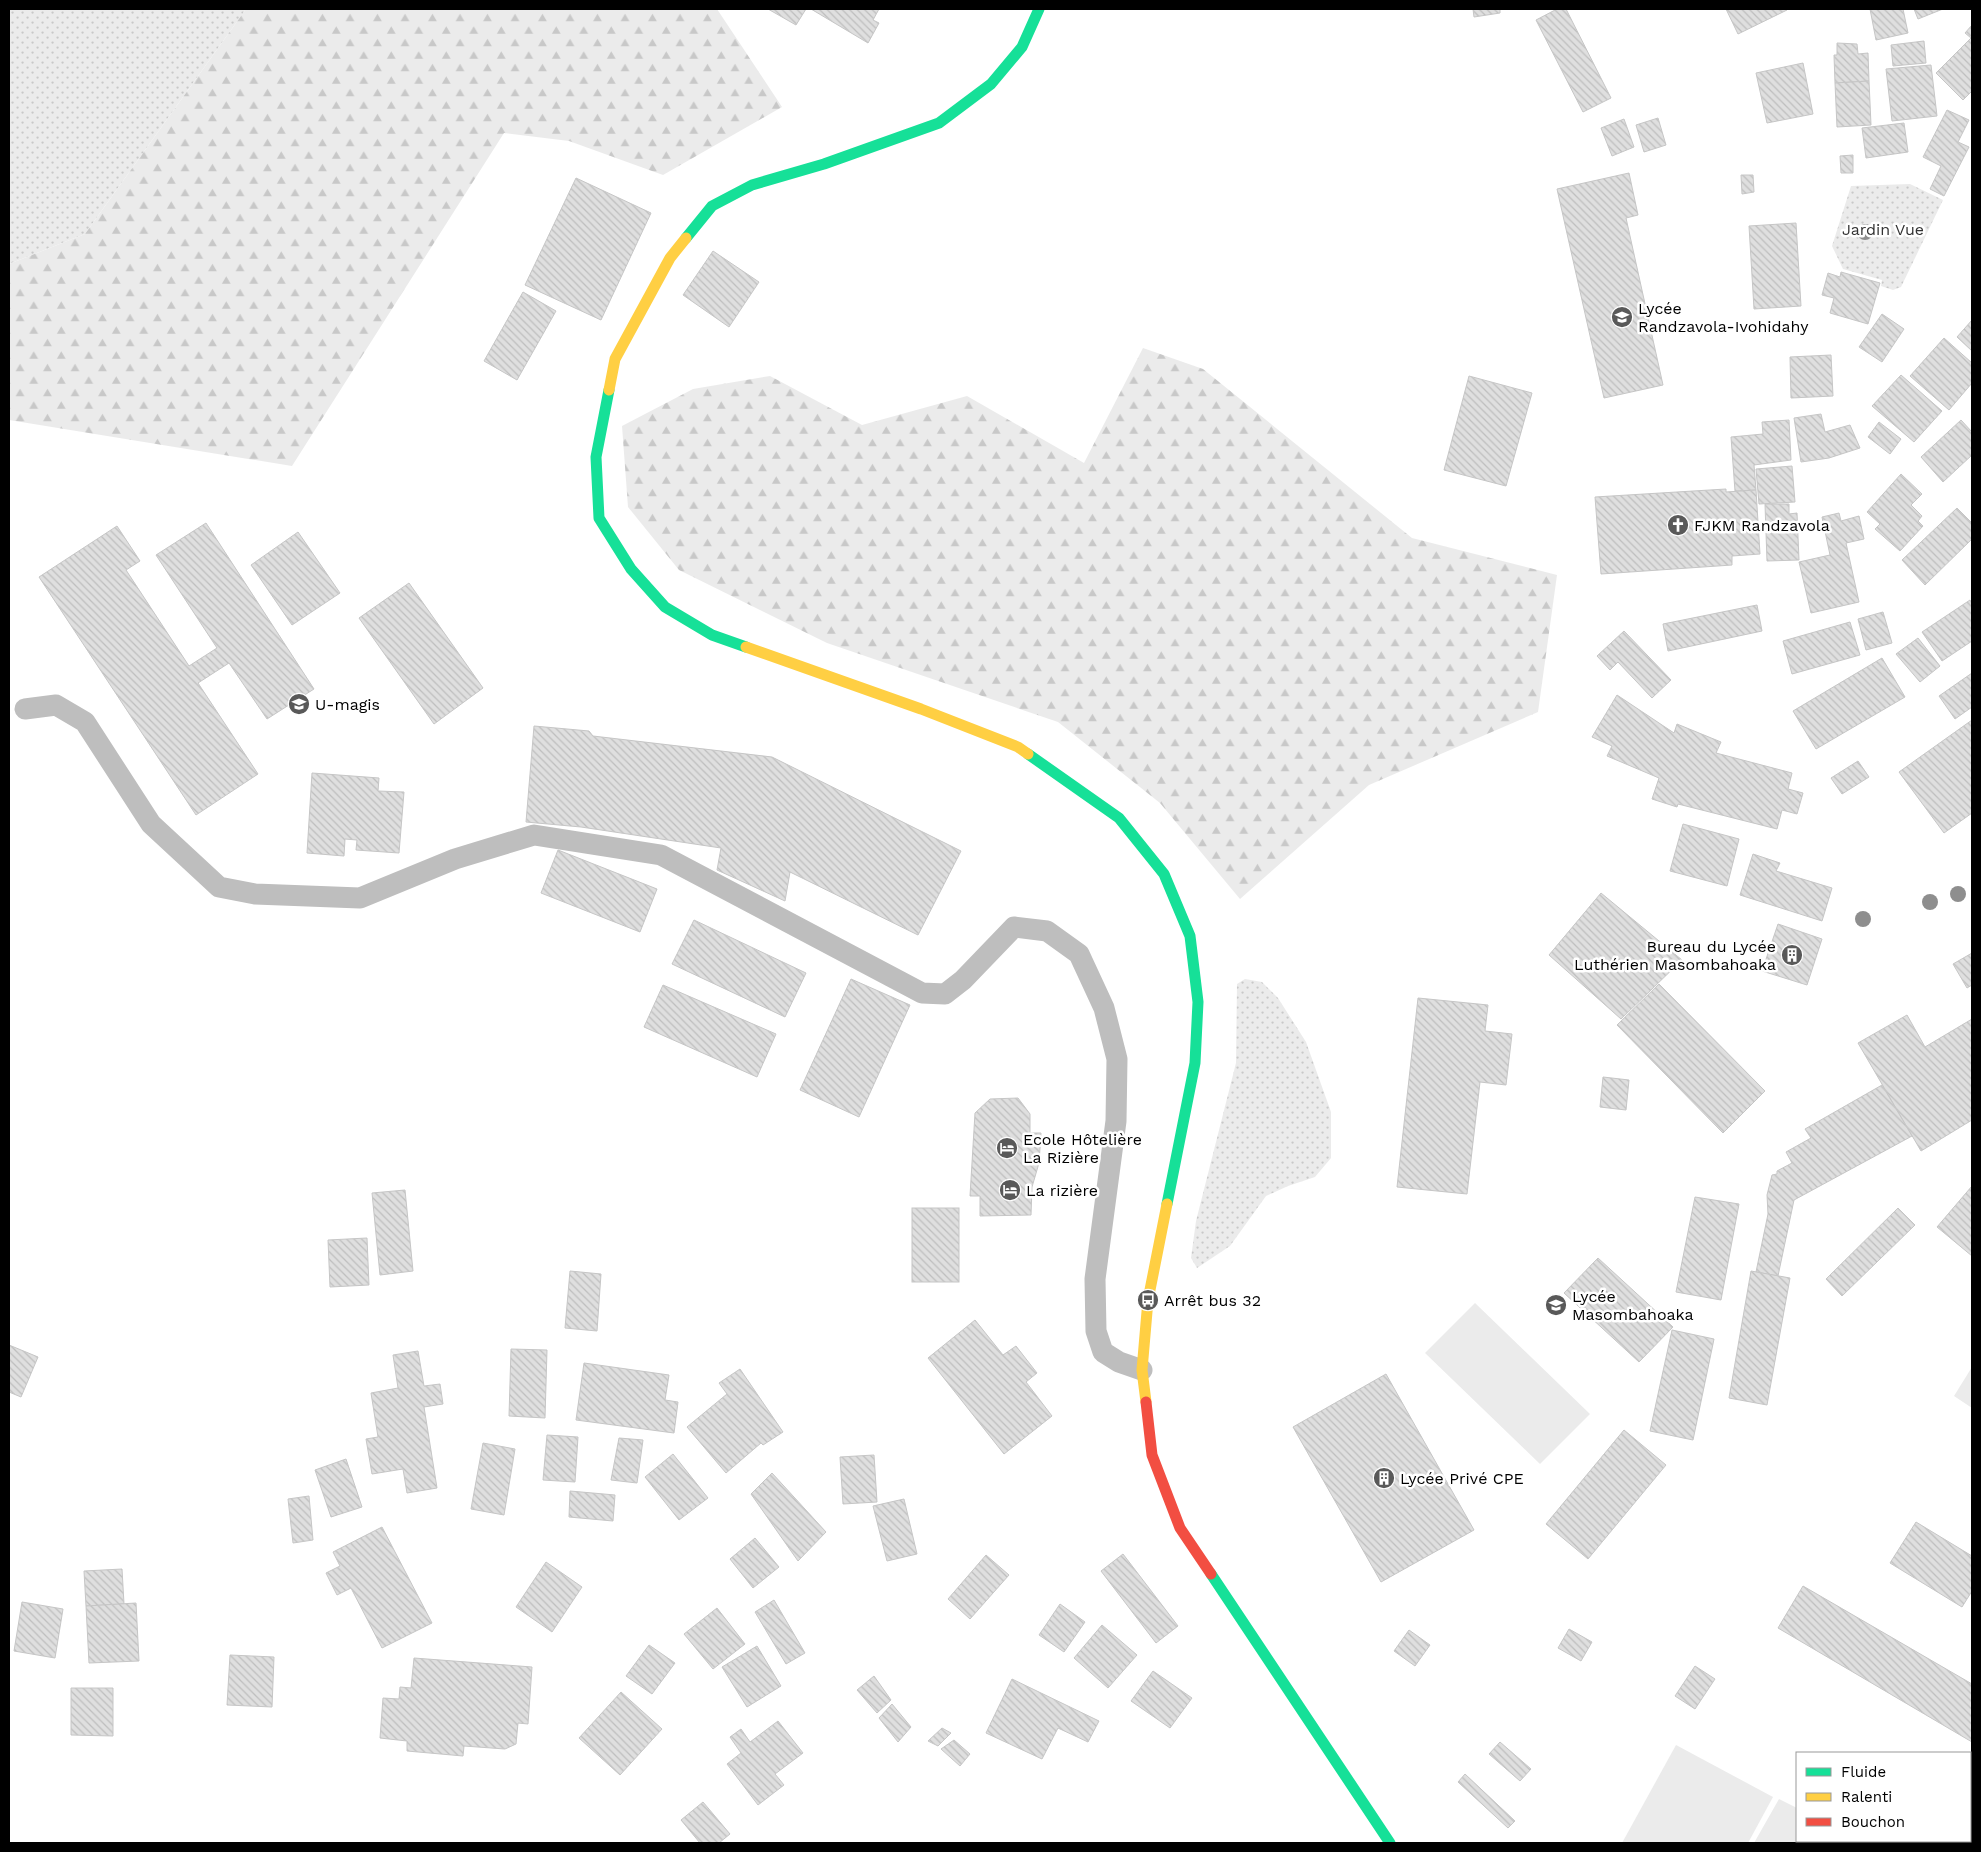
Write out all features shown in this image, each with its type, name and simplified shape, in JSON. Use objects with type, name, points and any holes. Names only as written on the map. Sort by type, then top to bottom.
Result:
[{"type":"street","points":[[1038,9],[1022,47],[991,84],[939,123],[824,164],[752,185],[712,206],[670,258],[615,360],[596,457],[599,518],[631,569],[665,607],[712,635],[921,709],[1018,747],[1119,818],[1164,874],[1190,936],[1198,1002],[1196,1063],[1150,1285],[1142,1370],[1152,1456],[1180,1528],[1390,1843]]},
{"type":"lane","points":[[25,709],[56,705],[85,722],[151,824],[220,888],[255,894],[360,898],[456,859],[534,835],[661,855],[922,993],[945,994],[963,980],[1014,927],[1047,931],[1079,954],[1104,1008],[1117,1059],[1116,1121],[1095,1278],[1096,1331],[1103,1352],[1119,1362],[1142,1370]]},
{"type":"green space","points":[[9,9],[246,9],[85,234],[9,264]]},
{"type":"green space","points":[[246,9],[717,9],[782,107],[663,175],[569,141],[504,133],[292,466],[9,420],[9,264],[85,234]]},
{"type":"green space","name":"Jardin Vue","points":[[1910,184],[1943,200],[1901,287],[1893,290],[1881,286],[1882,280],[1843,269],[1832,246],[1851,186]]},
{"type":"green space","points":[[1143,348],[1203,369],[1412,538],[1557,575],[1538,712],[1369,785],[1240,899],[1160,803],[1058,722],[827,643],[679,570],[628,507],[622,426],[693,389],[770,376],[862,425],[967,396],[1084,463]]},
{"type":"green space","points":[[1245,979],[1262,982],[1278,998],[1306,1042],[1331,1112],[1331,1158],[1315,1177],[1266,1196],[1230,1246],[1197,1268],[1191,1258],[1196,1221],[1236,1063],[1237,984]]},
{"type":"green space","points":[[1475,1303],[1590,1414],[1540,1464],[1425,1353]]},
{"type":"green space","points":[[1972,1367],[1972,1408],[1954,1396]]},
{"type":"green space","points":[[1676,1745],[1773,1797],[1748,1843],[1622,1843]]},
{"type":"green space","points":[[1779,1799],[1796,1808],[1796,1842],[1869,1843],[1754,1843]]},
{"type":"building","points":[[768,9],[806,9],[796,25]]},
{"type":"building","points":[[811,9],[879,9],[873,20],[879,23],[868,43]]},
{"type":"building","points":[[1473,9],[1500,9],[1500,13],[1474,17]]},
{"type":"building","points":[[1557,9],[1566,9],[1611,98],[1583,112],[1536,20]]},
{"type":"building","points":[[1726,9],[1787,9],[1787,10],[1738,34]]},
{"type":"building","points":[[1870,9],[1903,9],[1908,33],[1876,40]]},
{"type":"building","points":[[1914,9],[1943,9],[1918,19]]},
{"type":"building","points":[[1972,25],[1972,91],[1963,100],[1936,73],[1971,38],[1965,33]]},
{"type":"building","points":[[1924,41],[1926,63],[1893,66],[1891,45]]},
{"type":"building","points":[[1837,43],[1857,44],[1858,54],[1868,53],[1869,81],[1835,83],[1834,55],[1837,55]]},
{"type":"building","points":[[1803,63],[1813,114],[1767,123],[1756,73]]},
{"type":"building","points":[[1931,65],[1937,116],[1892,121],[1886,69]]},
{"type":"building","points":[[1869,81],[1871,125],[1837,127],[1835,83]]},
{"type":"building","points":[[1947,110],[1969,120],[1958,142],[1969,147],[1944,196],[1930,189],[1941,166],[1923,157]]},
{"type":"building","points":[[1658,118],[1666,145],[1644,152],[1636,125]]},
{"type":"building","points":[[1624,119],[1634,147],[1612,156],[1601,128]]},
{"type":"building","points":[[1904,123],[1908,152],[1866,158],[1862,128]]},
{"type":"building","points":[[1853,155],[1853,173],[1841,173],[1840,156]]},
{"type":"building","points":[[1629,173],[1638,215],[1626,218],[1663,385],[1604,398],[1557,189]]},
{"type":"building","points":[[1741,175],[1753,175],[1754,192],[1742,194]]},
{"type":"building","points":[[576,178],[651,213],[601,320],[525,285]]},
{"type":"building","points":[[1796,223],[1801,306],[1754,309],[1749,226]]},
{"type":"building","points":[[713,251],[759,282],[729,327],[683,295]]},
{"type":"building","points":[[1841,272],[1880,283],[1868,324],[1830,313],[1834,298],[1822,295],[1828,273],[1840,277]]},
{"type":"building","points":[[523,292],[556,311],[517,380],[484,361]]},
{"type":"building","points":[[1882,314],[1904,329],[1882,362],[1859,347]]},
{"type":"building","points":[[1972,320],[1972,351],[1957,337]]},
{"type":"building","points":[[1944,338],[1972,363],[1972,383],[1949,410],[1910,376]]},
{"type":"building","points":[[1831,355],[1833,396],[1791,398],[1790,357]]},
{"type":"building","points":[[1901,375],[1942,411],[1914,442],[1872,406]]},
{"type":"building","points":[[1469,376],[1532,393],[1506,486],[1444,470]]},
{"type":"building","points":[[1821,414],[1825,432],[1850,425],[1860,448],[1829,458],[1801,462],[1794,418]]},
{"type":"building","points":[[1789,420],[1791,460],[1754,465],[1756,490],[1735,491],[1731,437],[1763,434],[1762,422]]},
{"type":"building","points":[[1961,420],[1972,432],[1972,455],[1943,482],[1921,457]]},
{"type":"building","points":[[1879,422],[1901,439],[1890,454],[1868,437]]},
{"type":"building","points":[[1792,466],[1795,502],[1759,504],[1756,469]]},
{"type":"building","points":[[1901,474],[1922,494],[1911,505],[1922,516],[1918,521],[1923,526],[1900,551],[1875,529],[1880,524],[1867,512]]},
{"type":"building","name":"FJKM Randzavola","points":[[1726,489],[1726,492],[1756,490],[1760,554],[1732,556],[1732,565],[1601,574],[1595,497]]},
{"type":"building","points":[[1765,504],[1789,504],[1789,514],[1797,513],[1799,560],[1767,561]]},
{"type":"building","points":[[1957,508],[1972,523],[1972,539],[1925,585],[1902,560]]},
{"type":"building","points":[[1839,513],[1841,521],[1859,516],[1864,539],[1846,543],[1859,602],[1811,613],[1799,562],[1830,555],[1822,517]]},
{"type":"building","points":[[206,523],[314,689],[267,719],[229,663],[198,683],[258,774],[196,815],[39,577],[117,526],[140,561],[126,570],[189,666],[217,648],[156,555]]},
{"type":"building","points":[[298,532],[340,593],[292,625],[251,565]]},
{"type":"building","points":[[409,583],[483,688],[434,724],[359,618]]},
{"type":"building","points":[[1970,600],[1972,604],[1972,641],[1942,661],[1922,632]]},
{"type":"building","points":[[1757,605],[1762,631],[1668,651],[1663,624]]},
{"type":"building","points":[[1883,612],[1892,643],[1866,650],[1858,619]]},
{"type":"building","points":[[1850,622],[1860,655],[1792,674],[1783,641]]},
{"type":"building","points":[[1624,631],[1671,680],[1652,698],[1618,662],[1610,670],[1597,656]]},
{"type":"building","points":[[1918,638],[1940,666],[1920,682],[1896,654]]},
{"type":"building","points":[[1882,658],[1905,697],[1816,749],[1793,711]]},
{"type":"building","points":[[1972,673],[1972,707],[1955,719],[1939,696]]},
{"type":"building","points":[[1617,695],[1674,733],[1677,724],[1721,742],[1716,753],[1792,773],[1788,789],[1803,793],[1797,814],[1782,810],[1777,829],[1678,804],[1677,807],[1652,799],[1659,778],[1607,756],[1612,746],[1592,737]]},
{"type":"building","points":[[1972,720],[1972,813],[1944,833],[1899,772]]},
{"type":"building","points":[[534,726],[589,731],[593,736],[772,757],[961,851],[918,935],[790,872],[785,901],[717,870],[721,848],[581,827],[526,822]]},
{"type":"building","points":[[1858,761],[1869,777],[1842,794],[1831,778]]},
{"type":"building","points":[[312,773],[379,778],[378,791],[404,792],[399,853],[356,850],[357,840],[345,839],[344,856],[307,853]]},
{"type":"building","points":[[1683,824],[1739,839],[1727,886],[1670,871]]},
{"type":"building","points":[[558,850],[657,889],[640,932],[541,893]]},
{"type":"building","points":[[1753,854],[1780,863],[1776,871],[1832,888],[1822,921],[1740,895]]},
{"type":"building","points":[[1601,893],[1682,960],[1621,1019],[1549,955]]},
{"type":"building","points":[[694,920],[806,973],[785,1017],[672,964]]},
{"type":"building","name":"Bureau du Lycée Luthérien Masombahoaka","points":[[1778,924],[1822,939],[1807,985],[1762,971]]},
{"type":"building","points":[[1972,953],[1972,985],[1967,988],[1953,964]]},
{"type":"building","points":[[851,979],[910,1005],[859,1117],[800,1090]]},
{"type":"building","points":[[1659,984],[1765,1091],[1723,1133],[1617,1025]]},
{"type":"building","points":[[663,985],[776,1034],[757,1077],[644,1027]]},
{"type":"building","points":[[1418,998],[1488,1005],[1485,1031],[1512,1034],[1506,1085],[1480,1082],[1467,1194],[1397,1187]]},
{"type":"building","points":[[1907,1015],[1925,1047],[1972,1019],[1972,1120],[1921,1151],[1858,1043]]},
{"type":"building","points":[[1603,1077],[1629,1080],[1626,1110],[1600,1107]]},
{"type":"building","points":[[1882,1085],[1912,1136],[1794,1200],[1778,1276],[1756,1272],[1768,1214],[1767,1195],[1772,1175],[1777,1174],[1777,1171],[1792,1163],[1786,1152],[1811,1138],[1805,1129]]},
{"type":"building","name":"Ecole Hôtelière La Rizière","points":[[1018,1098],[1030,1114],[1030,1133],[1041,1133],[1039,1163],[1032,1187],[1031,1215],[980,1216],[980,1196],[970,1196],[975,1113],[990,1099]]},
{"type":"building","points":[[1972,1186],[1972,1256],[1937,1227]]},
{"type":"building","points":[[405,1190],[413,1271],[380,1275],[372,1193]]},
{"type":"building","points":[[1695,1197],[1739,1204],[1721,1300],[1676,1292]]},
{"type":"building","points":[[912,1208],[959,1208],[959,1282],[912,1282]]},
{"type":"building","points":[[1898,1208],[1915,1225],[1842,1296],[1826,1279]]},
{"type":"building","points":[[367,1238],[369,1285],[330,1287],[328,1240]]},
{"type":"building","points":[[1598,1258],[1673,1327],[1639,1362],[1564,1293]]},
{"type":"building","points":[[570,1271],[601,1274],[597,1331],[565,1328]]},
{"type":"building","points":[[1751,1271],[1790,1278],[1767,1405],[1729,1398]]},
{"type":"building","points":[[975,1320],[1003,1355],[1016,1346],[1037,1373],[1026,1382],[1052,1416],[1004,1454],[928,1358]]},
{"type":"building","points":[[1672,1330],[1714,1339],[1693,1440],[1650,1431]]},
{"type":"building","points":[[9,1345],[38,1357],[21,1397],[9,1392]]},
{"type":"building","points":[[511,1349],[547,1350],[545,1418],[509,1416]]},
{"type":"building","points":[[418,1351],[424,1386],[440,1384],[443,1404],[424,1407],[437,1488],[407,1493],[403,1469],[372,1474],[366,1439],[378,1437],[371,1393],[398,1388],[393,1355]]},
{"type":"building","points":[[584,1363],[669,1375],[665,1400],[678,1402],[674,1433],[576,1420]]},
{"type":"building","points":[[740,1369],[783,1432],[763,1445],[761,1443],[726,1473],[687,1427],[727,1394],[719,1383]]},
{"type":"building","name":"Lycée Privé CPE","points":[[1386,1374],[1474,1530],[1381,1582],[1293,1427]]},
{"type":"building","points":[[1624,1430],[1666,1465],[1588,1559],[1546,1524]]},
{"type":"building","points":[[547,1435],[578,1437],[575,1482],[543,1480]]},
{"type":"building","points":[[619,1438],[643,1440],[637,1483],[611,1480]]},
{"type":"building","points":[[483,1443],[515,1449],[504,1515],[471,1509]]},
{"type":"building","points":[[673,1454],[708,1498],[679,1520],[645,1477]]},
{"type":"building","points":[[874,1455],[877,1502],[843,1504],[840,1457]]},
{"type":"building","points":[[346,1459],[362,1507],[331,1517],[315,1470]]},
{"type":"building","points":[[772,1473],[826,1532],[798,1561],[751,1494]]},
{"type":"building","points":[[570,1491],[615,1495],[613,1521],[569,1517]]},
{"type":"building","points":[[309,1496],[313,1540],[293,1543],[288,1499]]},
{"type":"building","points":[[904,1499],[917,1554],[887,1561],[873,1506]]},
{"type":"building","points":[[1916,1522],[1972,1556],[1972,1591],[1962,1607],[1890,1563]]},
{"type":"building","points":[[382,1527],[432,1623],[382,1648],[351,1588],[337,1595],[326,1573],[340,1566],[333,1552]]},
{"type":"building","points":[[755,1538],[779,1567],[753,1588],[730,1559]]},
{"type":"building","points":[[1123,1554],[1178,1626],[1156,1643],[1101,1571]]},
{"type":"building","points":[[986,1555],[1009,1575],[970,1619],[948,1599]]},
{"type":"building","points":[[546,1562],[582,1587],[552,1632],[516,1607]]},
{"type":"building","points":[[122,1569],[124,1604],[86,1606],[84,1571]]},
{"type":"building","points":[[1803,1586],[1972,1684],[1972,1742],[1778,1628]]},
{"type":"building","points":[[774,1600],[805,1653],[786,1664],[755,1612]]},
{"type":"building","points":[[22,1602],[63,1609],[55,1658],[14,1651]]},
{"type":"building","points":[[136,1603],[139,1661],[89,1663],[86,1606]]},
{"type":"building","points":[[1060,1604],[1085,1622],[1064,1652],[1039,1635]]},
{"type":"building","points":[[717,1608],[745,1644],[713,1669],[684,1634]]},
{"type":"building","points":[[1102,1625],[1137,1655],[1108,1688],[1074,1658]]},
{"type":"building","points":[[1569,1629],[1592,1642],[1581,1661],[1558,1648]]},
{"type":"building","points":[[1409,1630],[1430,1645],[1415,1666],[1394,1651]]},
{"type":"building","points":[[649,1645],[675,1663],[652,1694],[626,1676]]},
{"type":"building","points":[[757,1646],[781,1686],[747,1707],[722,1667]]},
{"type":"building","points":[[230,1655],[274,1657],[272,1707],[227,1705]]},
{"type":"building","points":[[414,1658],[532,1667],[528,1724],[518,1723],[516,1744],[505,1749],[464,1746],[463,1756],[407,1751],[407,1741],[380,1738],[383,1698],[399,1699],[400,1687],[411,1688]]},
{"type":"building","points":[[1695,1666],[1715,1679],[1695,1709],[1675,1696]]},
{"type":"building","points":[[1153,1671],[1192,1698],[1170,1728],[1131,1701]]},
{"type":"building","points":[[874,1676],[891,1700],[877,1713],[857,1690]]},
{"type":"building","points":[[1012,1679],[1099,1721],[1088,1742],[1058,1728],[1042,1759],[986,1733]]},
{"type":"building","points":[[71,1688],[113,1688],[113,1736],[71,1735]]},
{"type":"building","points":[[621,1692],[662,1729],[620,1775],[579,1738]]},
{"type":"building","points":[[892,1704],[911,1727],[898,1742],[879,1718]]},
{"type":"building","points":[[778,1721],[803,1753],[775,1774],[784,1785],[758,1805],[727,1764],[741,1753],[730,1737],[741,1729],[750,1742]]},
{"type":"building","points":[[942,1728],[951,1733],[938,1746],[928,1741]]},
{"type":"building","points":[[954,1740],[970,1754],[960,1766],[941,1749]]},
{"type":"building","points":[[1500,1742],[1531,1769],[1520,1781],[1489,1754]]},
{"type":"building","points":[[1465,1774],[1515,1821],[1508,1828],[1458,1782]]},
{"type":"building","points":[[703,1802],[730,1834],[719,1843],[700,1843],[681,1820]]},
{"type":"building","points":[[1972,1831],[1972,1843],[1897,1843],[1971,1842]]},
{"type":"traffic: fast","points":[[686,238],[712,206],[752,185],[824,164],[939,123],[991,84],[1022,47],[1039,9]]},
{"type":"traffic: fast","points":[[609,390],[596,457],[599,518],[631,569],[665,607],[712,635],[746,647]]},
{"type":"traffic: fast","points":[[1028,754],[1119,818],[1164,874],[1190,936],[1198,1002],[1195,1063],[1167,1204]]},
{"type":"traffic: fast","points":[[1211,1574],[1390,1843]]},
{"type":"traffic: slow","points":[[609,390],[615,359],[670,258],[686,238]]},
{"type":"traffic: slow","points":[[746,647],[921,709],[1018,747],[1028,754]]},
{"type":"traffic: slow","points":[[1146,1402],[1142,1370],[1148,1300],[1167,1204]]},
{"type":"traffic: jam","points":[[1146,1402],[1152,1455],[1180,1528],[1211,1574]]},
{"type":"place","name":"Lycée Randzavola-Ivohidahy","points":[[1622,317]]},
{"type":"place","name":"FJKM Randzavola","points":[[1678,525]]},
{"type":"place","name":"U-magis","points":[[299,704]]},
{"type":"place","name":"Bureau du Lycée Luthérien Masombahoaka","points":[[1792,955]]},
{"type":"place","name":"Ecole Hôtelière La Rizière","points":[[1007,1148]]},
{"type":"place","name":"La rizière","points":[[1010,1190]]},
{"type":"place","name":"Arrêt bus 32","points":[[1148,1300]]},
{"type":"place","name":"Lycée Masombahoaka","points":[[1556,1305]]},
{"type":"place","name":"Lycée Privé CPE","points":[[1384,1478]]}]
